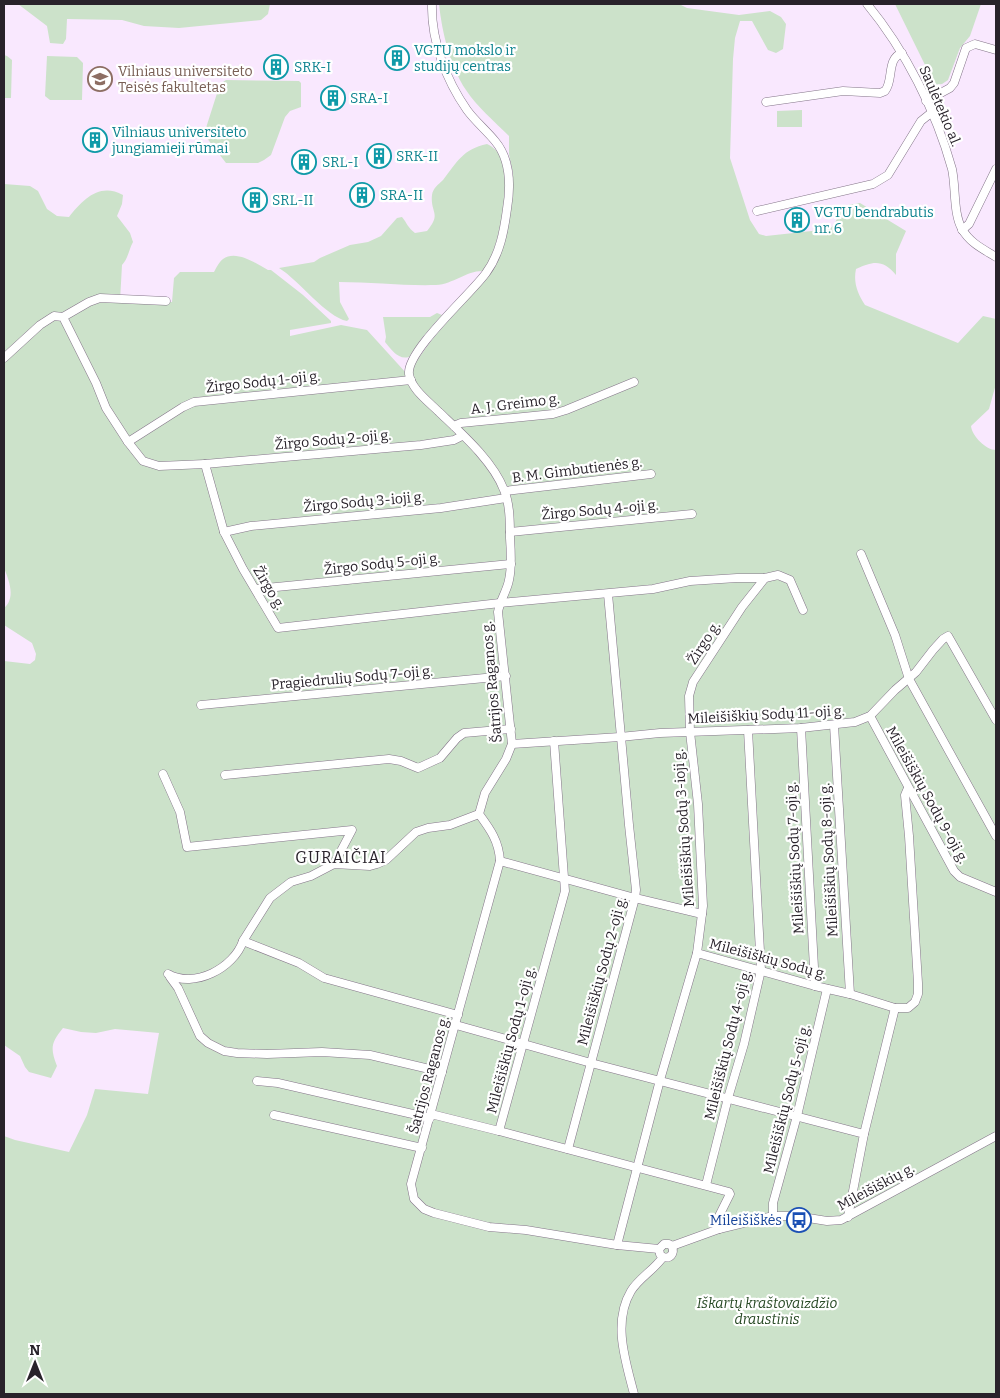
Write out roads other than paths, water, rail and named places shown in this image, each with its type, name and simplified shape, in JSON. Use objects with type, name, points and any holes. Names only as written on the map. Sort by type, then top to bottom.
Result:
[{"type":"street","points":[[411,380],[409,375],[410,365],[428,337],[486,274],[495,259],[504,228],[509,192],[508,168],[502,150],[468,111],[455,91],[443,63],[437,45],[432,4]]},
{"type":"street","name":"Saulėtekio al.","points":[[867,4],[902,53],[926,101],[952,170],[959,222],[962,230]]},
{"type":"street","points":[[926,101],[950,88],[954,83],[966,48],[975,44],[996,50]]},
{"type":"street","points":[[766,102],[843,91],[880,93],[885,91],[890,83],[892,64],[898,55],[902,53]]},
{"type":"street","points":[[757,211],[873,184],[888,175],[921,121],[931,113]]},
{"type":"street","points":[[996,169],[969,224],[962,230],[977,246],[996,257]]},
{"type":"street","points":[[4,358],[40,325],[54,316],[63,317],[100,298],[166,301]]},
{"type":"street","points":[[63,317],[96,383],[106,408],[143,461],[149,464],[173,466],[205,464]]},
{"type":"street","name":"Šatrijos Raganos g.","points":[[411,380],[417,389],[492,468],[505,494],[510,532],[510,564],[509,580],[498,612],[512,744],[506,759],[485,793],[479,814],[489,827],[499,847],[500,861],[412,1184],[414,1199],[424,1209],[434,1214],[489,1227],[526,1230],[617,1245],[659,1249]]},
{"type":"street","name":"Žirgo Sodų 1-oji g.","points":[[128,442],[194,402],[411,380]]},
{"type":"street","name":"A. J. Greimo g.","points":[[454,426],[461,423],[553,414],[634,382]]},
{"type":"street","name":"Žirgo Sodų 2-oji g.","points":[[205,464],[421,445],[454,440],[462,436]]},
{"type":"street","name":"Žirgo g.","points":[[205,464],[224,532],[243,569],[278,628],[500,603],[653,589],[690,581],[765,578],[778,575],[790,580],[803,610]]},
{"type":"street","name":"B. M. Gimbutienės g.","points":[[505,494],[651,474]]},
{"type":"street","name":"Žirgo Sodų 3-ioji g.","points":[[224,532],[251,526],[441,508],[505,494]]},
{"type":"street","name":"Žirgo Sodų 4-oji g.","points":[[510,532],[692,514]]},
{"type":"street","points":[[861,554],[909,679],[996,836]]},
{"type":"street","name":"Žirgo Sodų 5-oji g.","points":[[256,589],[510,564]]},
{"type":"street","name":"Žirgo g.","points":[[690,732],[689,696],[693,682],[742,607],[765,578]]},
{"type":"street","points":[[608,594],[620,737]]},
{"type":"street","name":"Mileišiškių Sodų 11-oji g.","points":[[512,744],[690,732],[801,728],[855,722],[870,716],[895,690],[909,679],[943,639],[948,636],[996,720]]},
{"type":"street","name":"Pragiedrulių Sodų 7-oji g.","points":[[201,704],[506,676]]},
{"type":"street","name":"Mileišiškių Sodų 9-oji g.","points":[[870,716],[957,875],[996,892]]},
{"type":"street","name":"Mileišiškių Sodų 8-oji g.","points":[[834,725],[850,994]]},
{"type":"street","name":"Mileišiškių Sodų 7-oji g.","points":[[801,728],[815,986]]},
{"type":"street","points":[[225,775],[389,759],[395,759],[418,768],[440,758],[457,738],[464,733],[511,729]]},
{"type":"street","name":"Mileišiškių Sodų 4-oji g.","points":[[706,1185],[744,1044],[761,970],[748,730]]},
{"type":"street","name":"Mileišiškių Sodų 3-ioji g.","points":[[690,732],[698,804],[702,914],[697,953]]},
{"type":"street","name":"Mileišiškių Sodų 2-oji g.","points":[[568,1149],[635,898],[635,877],[628,826],[620,737]]},
{"type":"street","name":"Mileišiškių Sodų 1-oji g.","points":[[554,741],[565,890],[499,1131],[729,1192],[730,1194],[719,1216],[718,1229]]},
{"type":"street","points":[[163,774],[180,812],[188,847],[352,830],[334,864]]},
{"type":"street","points":[[848,1217],[864,1134],[895,1008],[908,1008],[912,1006],[918,994],[905,795],[908,788]]},
{"type":"street","points":[[442,1072],[370,1056],[322,1052],[267,1054],[224,1051],[208,1043],[200,1036],[178,988],[168,974],[176,978],[188,980],[211,974],[225,964],[240,948],[270,898],[291,882],[316,874],[334,864],[370,866],[377,864],[386,860],[416,832],[450,825],[479,814]]},
{"type":"street","points":[[500,861],[635,898],[702,914]]},
{"type":"street","points":[[243,941],[299,963],[324,978],[458,1015]]},
{"type":"street","name":"Mileišiškių Sodų g.","points":[[617,1245],[660,1080],[697,953],[895,1008]]},
{"type":"street","name":"Mileišiškių Sodų 5-oji g.","points":[[773,1216],[773,1203],[797,1116],[828,989]]},
{"type":"street","points":[[456,1025],[591,1063],[864,1134]]},
{"type":"street","points":[[257,1081],[278,1083],[499,1131]]},
{"type":"street","points":[[274,1114],[422,1148]]},
{"type":"street","name":"Mileišiškių g.","points":[[672,1246],[718,1229],[773,1216],[796,1216],[835,1221],[848,1217],[996,1136]]},
{"type":"street","points":[[664,1244],[672,1246],[674,1251],[672,1255],[667,1258],[663,1257],[659,1249],[664,1244]]},
{"type":"street","points":[[634,1394],[623,1342],[623,1315],[632,1291],[656,1267],[663,1257]]},
{"type":"place","name":"VGTU mokslo ir studijų centras","points":[[397,58]]},
{"type":"place","name":"SRK-I","points":[[276,67]]},
{"type":"place","name":"Vilniaus universiteto Teisės fakultetas","points":[[100,79]]},
{"type":"place","name":"SRA-I","points":[[333,98]]},
{"type":"place","name":"Vilniaus universiteto jungiamieji rūmai","points":[[95,140]]},
{"type":"place","name":"SRK-II","points":[[379,156]]},
{"type":"place","name":"SRL-I","points":[[304,162]]},
{"type":"place","name":"SRA-II","points":[[362,195]]},
{"type":"place","name":"SRL-II","points":[[255,200]]},
{"type":"place","name":"VGTU bendrabutis nr. 6","points":[[797,220]]},
{"type":"place","name":"Mileišiškės","points":[[799,1220]]},
{"type":"district","name":"GURAIČIAI","points":[[341,857]]},
{"type":"park label","name":"Iškartų kraštovaizdžio draustinis","points":[[767,1312]]}]
